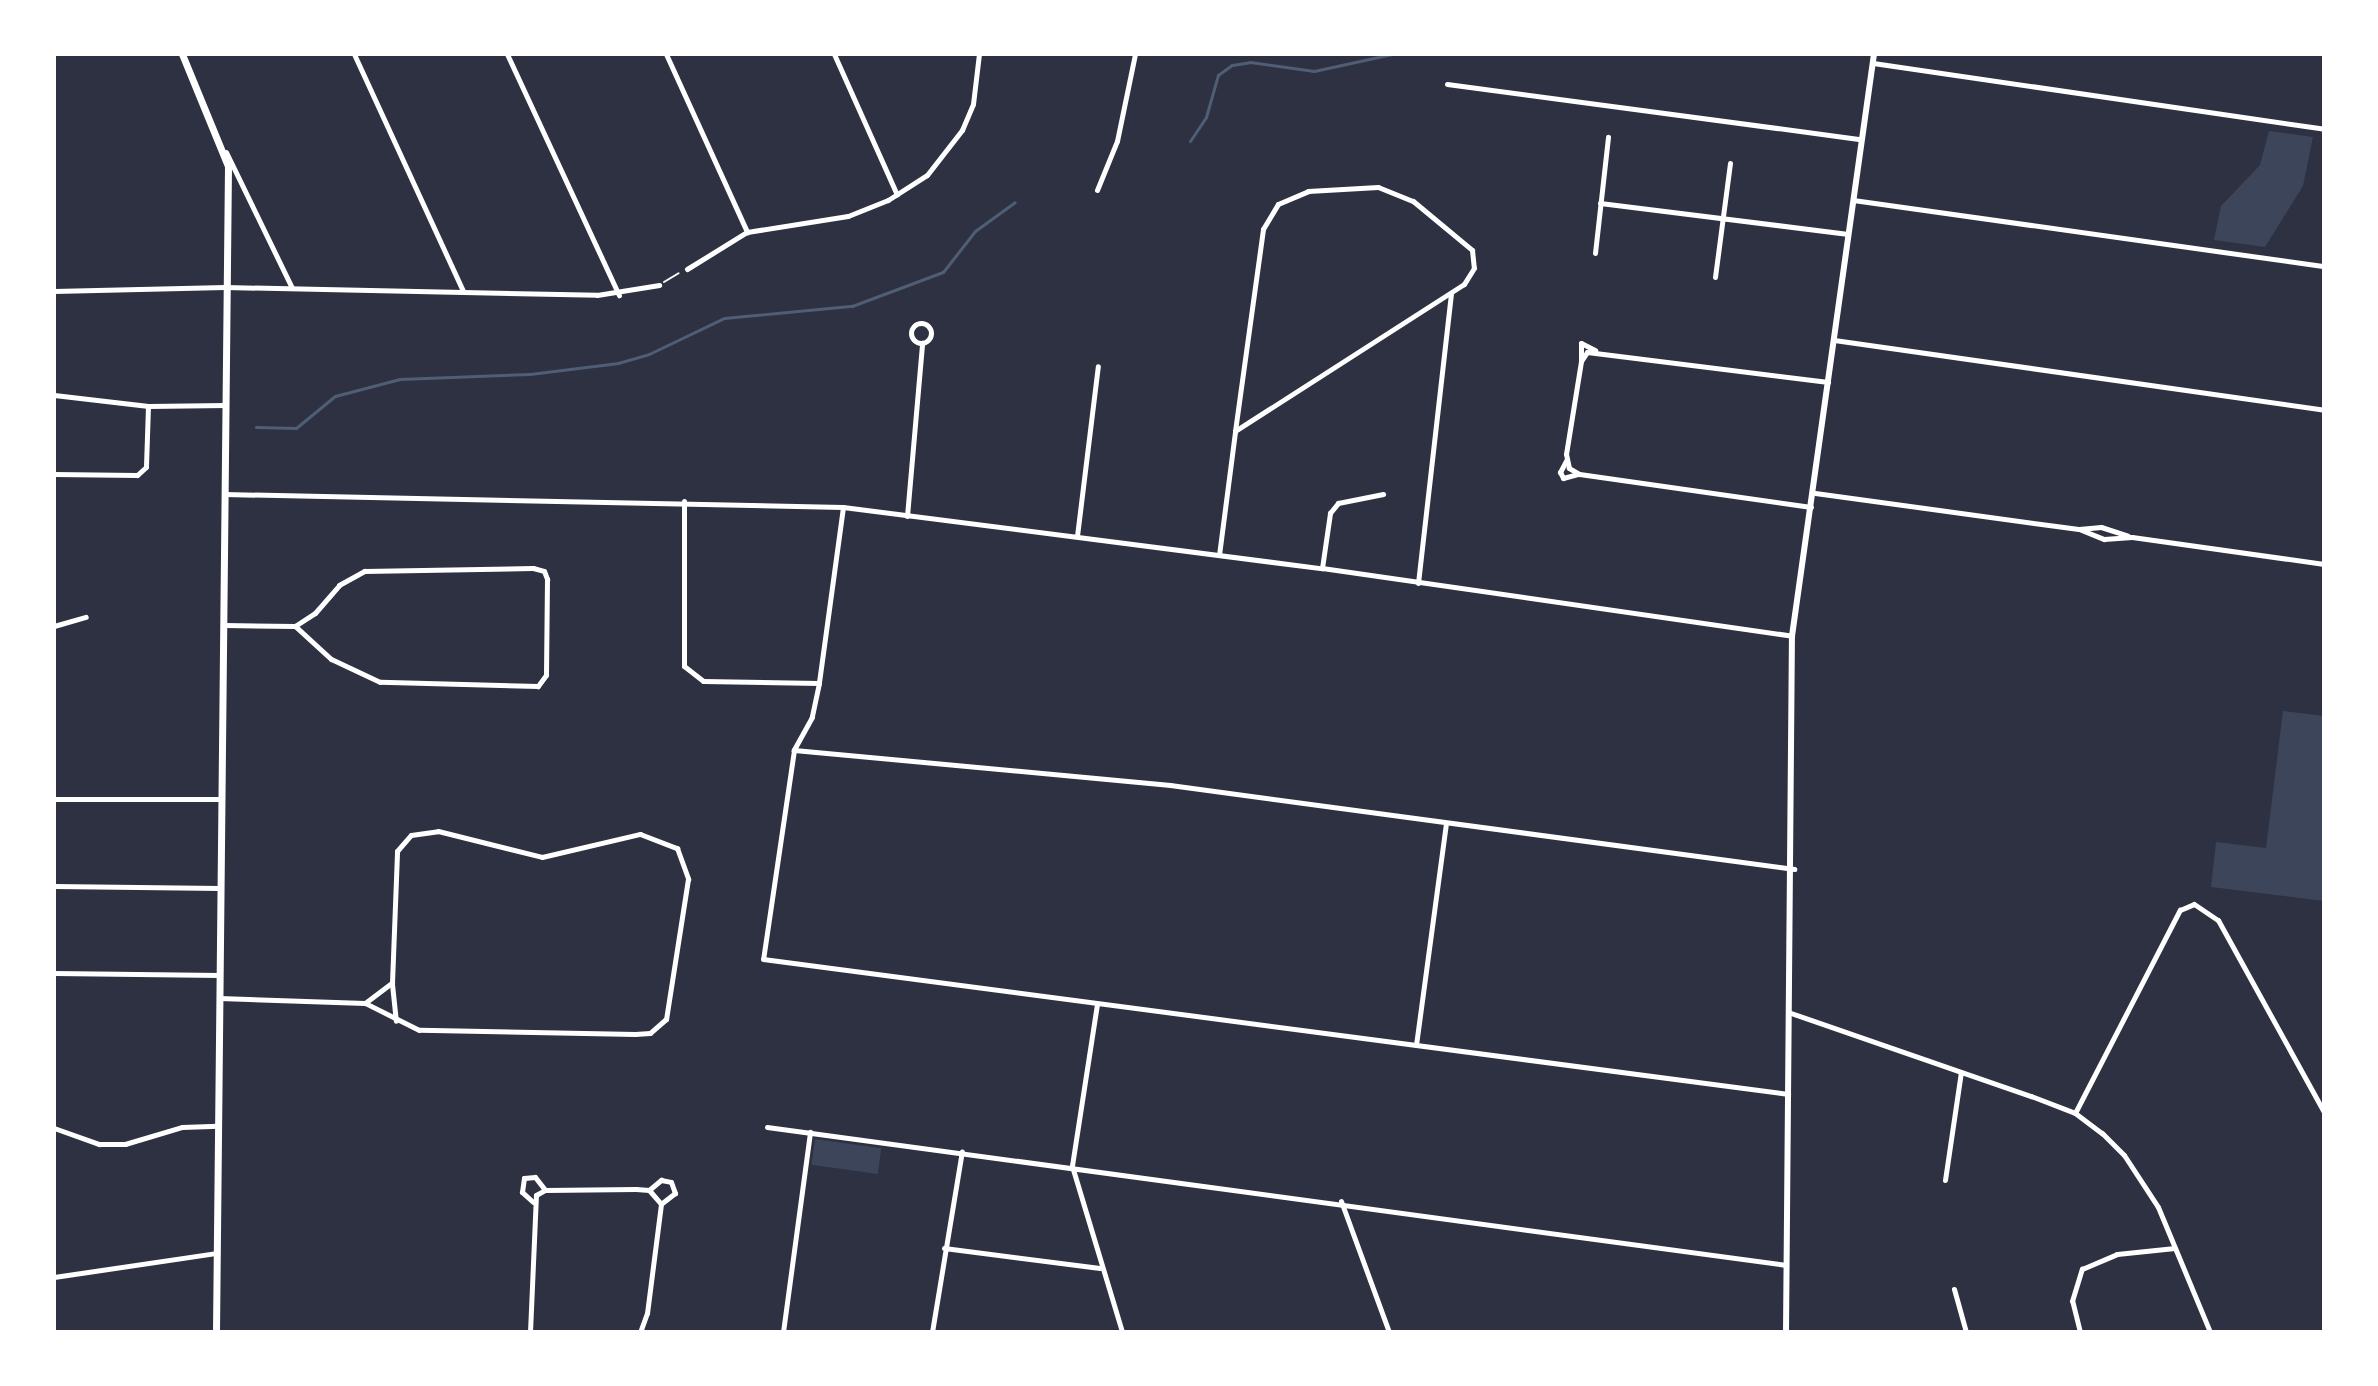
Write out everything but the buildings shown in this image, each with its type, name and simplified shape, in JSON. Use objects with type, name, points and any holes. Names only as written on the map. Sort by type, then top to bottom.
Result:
[{"type":"main road","points":[[182,54],[228,166],[216,1332]]},
{"type":"street","points":[[354,54],[463,291]]},
{"type":"street","points":[[507,54],[619,295]]},
{"type":"street","points":[[666,54],[747,232]]},
{"type":"street","points":[[834,54],[897,195]]},
{"type":"street","points":[[687,269],[747,232],[808,226],[897,195],[927,175],[962,130],[973,104],[979,54]]},
{"type":"street","points":[[1097,190],[1117,141],[1135,54]]},
{"type":"street","points":[[1786,1332],[1788,1012],[1794,869],[1792,636],[1815,493],[1860,139],[1874,54]]},
{"type":"street","points":[[1873,63],[2324,129]]},
{"type":"street","points":[[1447,84],[1860,139]]},
{"type":"street","points":[[1595,253],[1608,137]]},
{"type":"street","points":[[223,148],[292,288]]},
{"type":"street","points":[[1715,277],[1730,163]]},
{"type":"street","points":[[1219,555],[1235,431],[1267,216],[1278,204],[1300,193],[1366,186],[1398,192],[1472,250],[1474,268],[1451,294],[1235,431]]},
{"type":"street","points":[[1853,200],[2324,266]]},
{"type":"street","points":[[1600,203],[1848,234]]},
{"type":"street","points":[[54,291],[225,287],[619,295],[659,285]]},
{"type":"street","points":[[1418,583],[1451,294]]},
{"type":"street","points":[[1834,340],[2324,410]]},
{"type":"street","points":[[907,516],[922,343]]},
{"type":"street","points":[[1812,507],[1578,474],[1563,478],[1560,472],[1567,459],[1581,343],[1595,350],[1828,382]]},
{"type":"street","points":[[1581,361],[1587,352],[1595,350]]},
{"type":"street","points":[[1077,536],[1098,366]]},
{"type":"street","points":[[54,395],[148,406],[227,405]]},
{"type":"street","points":[[54,474],[137,475],[146,467],[148,406]]},
{"type":"street","points":[[1567,459],[1569,468],[1578,474]]},
{"type":"street","points":[[1815,493],[2079,529],[2107,528],[2132,537],[2324,564]]},
{"type":"street","points":[[224,494],[684,501],[843,507],[1322,568],[1792,636]]},
{"type":"street","points":[[1322,568],[1330,513],[1338,503],[1383,494]]},
{"type":"street","points":[[684,501],[684,666],[703,681],[819,683]]},
{"type":"street","points":[[843,507],[819,683],[812,717],[794,750],[763,959],[1788,1094]]},
{"type":"street","points":[[2079,529],[2104,539],[2132,537]]},
{"type":"street","points":[[224,625],[295,626],[315,613],[339,585],[364,571],[533,568],[546,575],[546,675],[538,686],[380,682],[331,659],[295,626]]},
{"type":"street","points":[[54,626],[86,617]]},
{"type":"street","points":[[794,750],[1170,785],[1794,869]]},
{"type":"street","points":[[54,799],[221,799]]},
{"type":"street","points":[[1416,1045],[1446,824]]},
{"type":"street","points":[[219,998],[365,1003],[396,1021],[419,1030],[650,1033],[666,1019],[671,997],[688,879],[684,861],[665,840],[640,834],[542,857],[438,831],[411,835],[397,851],[392,983],[396,1021]]},
{"type":"street","points":[[54,886],[220,888]]},
{"type":"street","points":[[2075,1113],[2180,910],[2203,905],[2218,920],[2324,1112]]},
{"type":"street","points":[[54,973],[220,975]]},
{"type":"street","points":[[365,1003],[392,983]]},
{"type":"street","points":[[1097,1004],[1072,1166],[1100,1268],[1122,1332]]},
{"type":"street","points":[[1788,1012],[2075,1113],[2124,1155],[2158,1207],[2210,1332]]},
{"type":"street","points":[[1945,1180],[1961,1072]]},
{"type":"street","points":[[54,1128],[99,1144],[125,1144],[182,1127],[218,1126]]},
{"type":"street","points":[[767,1127],[1341,1201],[1786,1265]]},
{"type":"street","points":[[783,1332],[810,1132]]},
{"type":"street","points":[[932,1332],[962,1151]]},
{"type":"street","points":[[534,1199],[522,1192],[524,1178],[535,1177],[545,1190]]},
{"type":"street","points":[[530,1332],[534,1199],[545,1190],[649,1190],[661,1180],[671,1182],[675,1193],[661,1204],[647,1313],[640,1332]]},
{"type":"street","points":[[649,1190],[661,1204]]},
{"type":"street","points":[[1341,1201],[1389,1332]]},
{"type":"street","points":[[944,1248],[1100,1268]]},
{"type":"street","points":[[2080,1332],[2072,1301],[2082,1269],[2117,1254],[2175,1248]]},
{"type":"street","points":[[54,1277],[217,1253]]},
{"type":"street","points":[[1954,1289],[1966,1332]]},
{"type":"path","points":[[659,285],[687,269]]},
{"type":"shaded area","points":[[2269,131],[2313,137],[2303,186],[2265,247],[2214,240],[2221,206],[2260,165]]},
{"type":"shaded area","points":[[2283,711],[2324,716],[2324,901],[2211,887],[2216,842],[2266,848]]},
{"type":"shaded area","points":[[815,1139],[881,1148],[878,1174],[811,1165]]},
{"type":"waterway","points":[[1190,141],[1206,117],[1218,75],[1232,65],[1250,62],[1314,71],[1392,54]]},
{"type":"waterway","points":[[256,427],[296,428],[335,396],[400,379],[530,374],[618,363],[649,354],[724,318],[852,306],[943,272],[975,231],[1015,202]]}]
